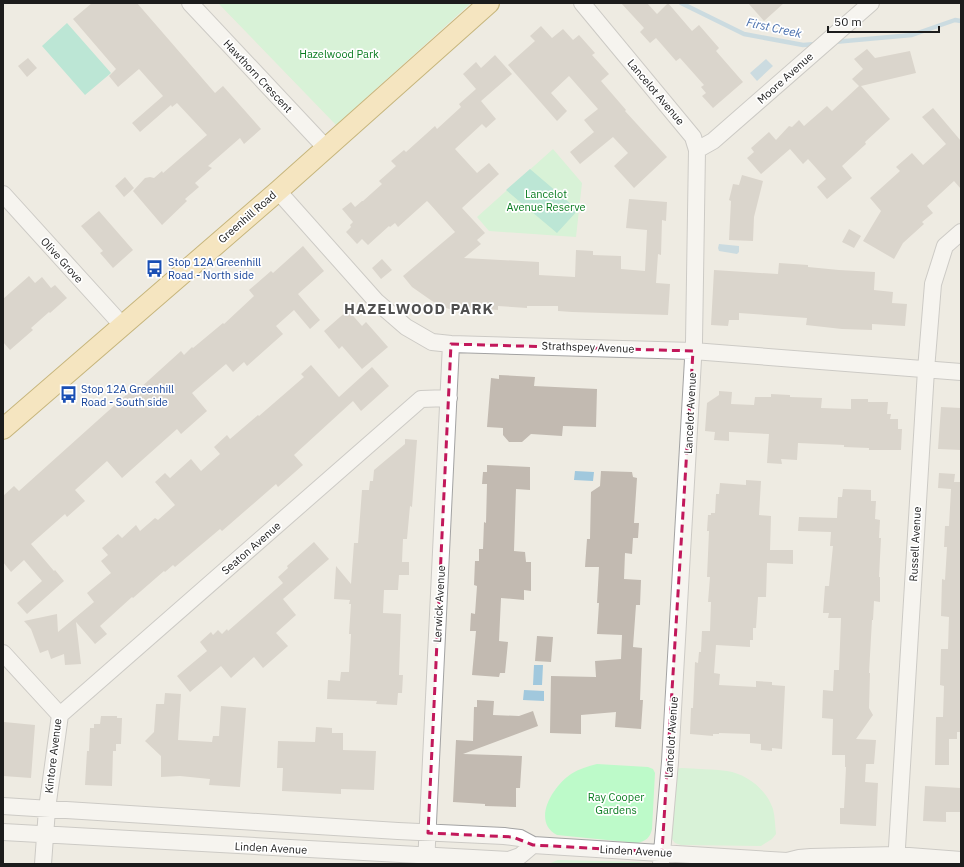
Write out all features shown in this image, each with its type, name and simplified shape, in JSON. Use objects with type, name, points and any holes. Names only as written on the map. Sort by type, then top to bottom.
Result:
[{"type":"main road","name":"Greenhill Road","points":[[3,428],[278,191],[489,3]]},
{"type":"street","name":"Hawthorn Crescent","points":[[190,3],[326,148]]},
{"type":"street","name":"Lancelot Avenue","points":[[582,3],[694,137],[697,150],[693,351],[670,762],[662,858]]},
{"type":"street","name":"Moore Avenue","points":[[697,150],[713,141],[871,3]]},
{"type":"street","name":"Strathspey Avenue","points":[[278,191],[376,301],[406,327],[432,342],[451,344],[693,351],[961,372]]},
{"type":"street","name":"Olive Grove","points":[[3,194],[122,325]]},
{"type":"street","name":"Russell Avenue","points":[[896,860],[926,370],[933,284],[945,246],[961,232]]},
{"type":"street","name":"Lerwick Avenue","points":[[426,860],[451,344]]},
{"type":"street","name":"Seaton Avenue","points":[[60,715],[421,399],[449,398]]},
{"type":"street","name":"Kintore Avenue","points":[[3,653],[60,715],[44,835],[43,864]]},
{"type":"street","name":"Linden Avenue","points":[[3,806],[513,837],[520,838],[534,845],[662,858],[788,862],[800,858],[811,857],[896,860],[961,860]]},
{"type":"street","name":"Linden Avenue","points":[[3,832],[426,860],[509,860],[520,856],[534,845]]},
{"type":"highlighted area","points":[[451,344],[693,351],[662,852],[533,845],[513,837],[428,833]]},
{"type":"green space","name":"Hazelwood Park","points":[[218,3],[471,3],[336,125]]},
{"type":"green space","points":[[67,23],[111,73],[85,95],[42,46]]},
{"type":"green space","name":"Lancelot Avenue Reserve","points":[[553,149],[582,183],[576,237],[489,231],[477,217]]},
{"type":"green space","points":[[530,169],[578,210],[557,233],[506,190]]},
{"type":"green space","name":"Ray Cooper Gardens","points":[[597,764],[648,767],[653,769],[655,773],[652,829],[649,837],[645,840],[637,843],[557,835],[549,829],[545,813],[552,795],[564,779],[571,774]]},
{"type":"green space","name":"Ray Cooper Gardens","points":[[676,769],[727,771],[749,779],[761,789],[770,802],[774,812],[776,834],[772,839],[761,846],[681,845],[675,843],[669,835]]},
{"type":"green space","points":[[558,860],[639,862],[644,864],[548,864]]},
{"type":"water","points":[[766,59],[773,66],[757,81],[750,73]]},
{"type":"water","points":[[719,244],[739,246],[739,252],[737,254],[719,251]]},
{"type":"water","points":[[575,471],[594,472],[593,481],[574,480]]},
{"type":"water","points":[[534,665],[543,665],[542,685],[533,685]]},
{"type":"water","points":[[524,690],[544,691],[544,701],[523,700]]},
{"type":"building","points":[[92,3],[137,3],[215,93],[223,86],[261,129],[244,144],[240,138],[208,166],[212,168],[195,183],[199,187],[185,199],[187,201],[162,225],[133,191],[145,178],[154,178],[162,171],[163,173],[207,135],[177,103],[172,107],[171,105],[140,132],[132,123],[163,96],[139,69],[118,87],[109,76],[116,69],[73,19]]},
{"type":"building","points":[[621,3],[647,3],[657,14],[668,3],[692,31],[699,25],[719,48],[716,51],[743,82],[713,108],[702,96],[706,93],[701,87],[704,85],[680,58],[676,61],[656,38],[650,43],[640,32],[644,28]]},
{"type":"building","points":[[748,3],[784,3],[764,21]]},
{"type":"building","points":[[541,26],[552,38],[563,29],[573,40],[579,35],[595,53],[592,55],[609,74],[601,81],[626,110],[625,111],[667,157],[634,188],[614,166],[628,153],[613,137],[580,164],[570,152],[594,132],[584,120],[598,109],[569,76],[551,93],[567,111],[557,121],[508,65],[535,41],[530,36]]},
{"type":"building","points":[[867,49],[875,58],[910,51],[916,73],[861,86],[890,119],[842,166],[852,178],[827,199],[817,187],[826,179],[808,159],[803,164],[790,149],[761,174],[747,158],[754,152],[751,148],[769,132],[776,140],[789,126],[792,127],[799,120],[804,126],[827,106],[832,111],[859,86],[852,79],[863,69],[854,59]]},
{"type":"building","points":[[495,55],[512,74],[481,101],[496,119],[486,128],[482,124],[455,149],[477,173],[489,163],[499,174],[462,208],[485,233],[477,240],[481,244],[464,258],[539,262],[539,275],[575,277],[576,250],[593,251],[593,255],[621,256],[621,269],[645,271],[647,230],[626,228],[629,199],[667,202],[666,221],[662,220],[661,255],[658,254],[656,283],[670,284],[668,315],[558,311],[558,306],[527,306],[527,308],[498,306],[498,310],[462,307],[460,313],[441,306],[412,287],[403,276],[455,232],[427,201],[398,227],[395,223],[390,227],[389,226],[368,245],[362,239],[357,244],[346,232],[351,227],[350,225],[353,222],[342,209],[351,202],[355,207],[363,201],[382,184],[379,181],[396,166],[391,161],[404,150],[406,152],[435,126],[437,129],[461,107],[459,104],[476,89],[463,74],[476,62],[481,68]]},
{"type":"building","points":[[28,58],[37,68],[27,77],[18,66]]},
{"type":"building","points":[[933,108],[961,141],[961,189],[954,181],[927,206],[933,213],[922,222],[924,224],[903,243],[894,259],[863,241],[881,211],[870,198],[900,171],[896,167],[912,153],[923,165],[946,144],[922,117]]},
{"type":"building","points":[[742,175],[763,181],[754,217],[753,241],[729,240],[731,201],[729,200],[733,184],[739,185]]},
{"type":"building","points":[[125,177],[134,188],[124,197],[115,186]]},
{"type":"building","points":[[99,211],[133,250],[113,268],[100,253],[103,251],[81,226]]},
{"type":"building","points":[[849,229],[861,236],[854,248],[842,242]]},
{"type":"building","points":[[303,246],[324,271],[298,294],[320,320],[310,329],[294,310],[276,326],[283,334],[247,366],[244,362],[233,372],[226,364],[192,393],[207,411],[181,434],[177,429],[122,478],[107,461],[75,490],[85,501],[67,517],[65,514],[31,544],[64,581],[27,614],[17,603],[42,581],[24,560],[11,572],[3,562],[3,496],[14,486],[19,491],[136,386],[139,389],[181,351],[184,355],[192,347],[193,348],[223,323],[224,324],[254,296],[249,290],[271,271],[273,273]]},
{"type":"building","points":[[382,259],[392,270],[381,279],[372,268]]},
{"type":"building","points":[[779,263],[808,265],[808,267],[839,270],[875,272],[874,290],[893,292],[892,303],[907,304],[905,326],[872,324],[872,330],[842,329],[806,325],[807,318],[739,313],[739,320],[729,320],[728,326],[711,325],[714,270],[778,274]]},
{"type":"building","points":[[29,276],[35,283],[42,277],[51,288],[55,285],[67,298],[31,328],[33,330],[10,350],[3,342],[3,299]]},
{"type":"building","points":[[348,310],[362,326],[366,322],[388,347],[362,369],[342,346],[339,349],[324,331]]},
{"type":"building","points":[[311,365],[339,397],[372,367],[389,386],[361,411],[353,401],[294,455],[303,465],[278,487],[276,484],[222,531],[220,529],[175,567],[173,565],[165,572],[164,571],[133,598],[132,597],[100,626],[107,634],[95,644],[76,622],[81,664],[65,665],[64,654],[51,659],[48,650],[40,653],[31,629],[24,621],[57,614],[58,632],[94,602],[87,593],[111,573],[101,561],[108,555],[102,548],[118,534],[122,538],[136,525],[140,531],[155,518],[158,520],[175,505],[155,482],[165,473],[170,478],[191,459],[201,471],[220,454],[214,447],[227,435],[230,439],[258,415],[259,416],[304,377],[301,374]]},
{"type":"building","points":[[499,375],[535,377],[534,386],[597,389],[596,427],[563,426],[562,436],[531,434],[522,442],[509,442],[503,435],[503,428],[487,427],[491,378],[499,379]]},
{"type":"building","points":[[719,391],[732,392],[731,404],[754,405],[755,397],[771,397],[771,394],[790,395],[790,397],[822,398],[821,408],[851,409],[851,399],[868,399],[868,402],[888,402],[887,414],[891,414],[890,419],[898,419],[898,429],[902,429],[901,450],[869,450],[869,448],[844,447],[844,445],[798,443],[797,460],[781,459],[782,464],[767,463],[769,434],[729,432],[729,441],[714,440],[715,432],[705,431],[707,403],[719,395]]},
{"type":"building","points":[[941,407],[961,408],[961,450],[938,449]]},
{"type":"building","points":[[405,439],[417,440],[412,507],[410,506],[407,539],[403,539],[402,562],[409,562],[409,575],[399,575],[398,590],[384,590],[383,613],[401,614],[399,675],[403,675],[402,693],[398,693],[397,705],[376,704],[377,701],[327,699],[328,680],[340,681],[341,672],[349,672],[351,604],[349,604],[350,600],[334,599],[336,566],[351,584],[354,543],[358,543],[362,490],[369,490],[370,481],[373,481],[374,470],[405,444]]},
{"type":"building","points":[[487,465],[530,467],[530,490],[516,489],[514,551],[525,552],[526,562],[531,562],[531,591],[524,590],[524,600],[501,598],[499,641],[508,642],[505,673],[500,673],[499,677],[472,675],[476,631],[470,631],[471,613],[475,614],[477,586],[474,585],[475,561],[479,561],[479,549],[483,549],[484,522],[486,523],[487,484],[482,484],[483,472],[487,472]]},
{"type":"building","points":[[601,471],[632,472],[633,477],[637,478],[634,523],[639,523],[638,538],[633,538],[632,554],[625,553],[624,579],[641,580],[640,605],[636,605],[633,647],[642,648],[640,700],[643,700],[641,729],[615,727],[616,712],[581,715],[581,734],[550,733],[551,676],[596,677],[595,661],[621,659],[622,635],[597,634],[599,567],[585,567],[587,539],[590,539],[591,492],[600,486]]},
{"type":"building","points":[[939,473],[955,474],[954,482],[961,482],[961,732],[957,732],[957,739],[949,739],[949,765],[935,765],[936,717],[943,717],[944,686],[940,685],[941,649],[948,649],[949,617],[941,616],[942,579],[945,580],[947,547],[944,547],[945,526],[949,526],[951,489],[938,488]]},
{"type":"building","points":[[746,480],[761,481],[759,515],[771,516],[770,550],[793,550],[793,564],[767,563],[766,597],[758,597],[756,628],[753,628],[753,640],[750,640],[750,647],[716,645],[714,673],[720,674],[719,685],[756,687],[756,681],[772,682],[772,685],[785,686],[782,749],[772,748],[772,751],[761,750],[761,744],[750,743],[750,734],[719,733],[713,734],[713,736],[690,734],[695,662],[698,663],[699,652],[701,652],[702,631],[710,631],[711,602],[708,602],[710,577],[707,577],[709,531],[707,531],[708,515],[715,513],[716,494],[719,494],[720,483],[746,485]]},
{"type":"building","points":[[843,489],[871,490],[871,501],[876,501],[875,519],[880,520],[880,602],[874,601],[869,673],[869,708],[873,715],[856,739],[876,740],[874,764],[866,764],[865,782],[878,783],[876,826],[840,824],[840,808],[844,808],[846,767],[845,755],[832,755],[833,719],[822,718],[823,690],[833,691],[834,670],[839,670],[841,618],[828,618],[829,613],[823,613],[825,586],[829,586],[833,546],[830,546],[831,532],[798,531],[799,517],[837,518],[838,497],[842,497]]},
{"type":"building","points":[[314,542],[329,559],[283,599],[296,615],[276,633],[288,646],[263,668],[254,657],[231,678],[221,666],[190,692],[177,676],[207,651],[200,642],[211,632],[213,635],[218,630],[222,634],[227,629],[228,631],[283,583],[278,577],[288,568],[287,566]]},
{"type":"building","points":[[537,636],[553,637],[551,662],[535,661]]},
{"type":"building","points":[[165,693],[181,694],[178,740],[212,742],[213,736],[219,736],[221,706],[246,708],[240,787],[209,785],[210,779],[180,776],[161,777],[161,756],[145,741],[154,732],[156,704],[164,704]]},
{"type":"building","points":[[477,700],[494,701],[493,715],[519,716],[533,711],[538,726],[463,754],[522,756],[520,788],[516,788],[516,807],[485,806],[485,804],[453,802],[456,740],[473,741],[474,707],[477,707]]},
{"type":"building","points":[[101,716],[117,716],[117,718],[122,718],[121,744],[116,744],[116,751],[113,751],[112,786],[85,785],[90,728],[94,728],[94,724],[100,724]]},
{"type":"building","points":[[4,722],[35,725],[31,778],[3,776]]},
{"type":"building","points":[[316,727],[332,728],[332,733],[343,733],[343,750],[376,751],[374,790],[341,789],[341,794],[282,791],[283,768],[277,768],[278,741],[315,742]]},
{"type":"building","points":[[925,786],[961,788],[961,812],[946,812],[946,822],[923,821]]},
{"type":"waterway","name":"First Creek","points":[[681,3],[744,34],[803,45],[816,44]]},
{"type":"waterway","name":"First Creek","points":[[834,42],[912,35],[955,20],[961,21]]},
{"type":"place","name":"Stop 12A Greenhill Road - North side","points":[[155,268]]},
{"type":"place","name":"Stop 12A Greenhill Road - South side","points":[[68,395]]},
{"type":"district","name":"HAZELWOOD PARK","points":[[419,309]]}]
